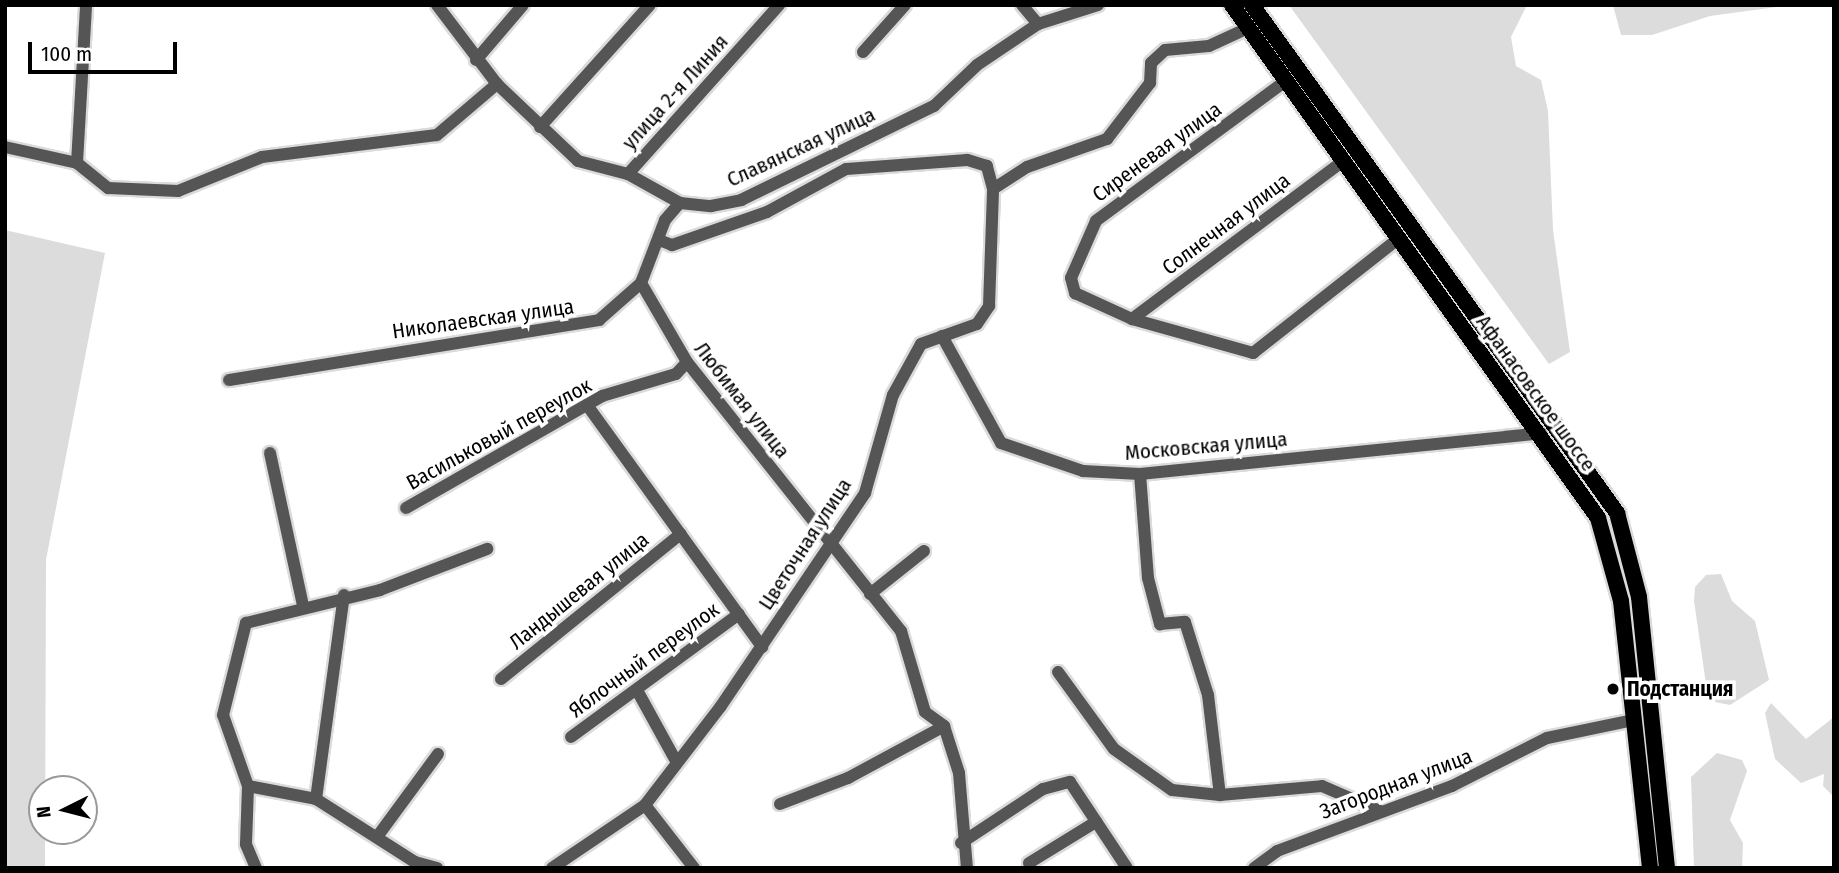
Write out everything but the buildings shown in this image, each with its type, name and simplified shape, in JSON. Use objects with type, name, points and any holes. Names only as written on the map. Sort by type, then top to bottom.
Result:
[{"type":"main road","name":"Афанасовское шоссе","points":[[1232,5],[1541,433],[1598,518],[1612,560],[1634,720],[1650,868]]},
{"type":"main road","name":"Афанасовское шоссе","points":[[1252,5],[1617,513],[1639,597],[1667,868]]},
{"type":"street","points":[[77,163],[86,5]]},
{"type":"street","points":[[437,5],[476,60],[540,127],[578,161],[628,174],[680,203]]},
{"type":"street","points":[[476,60],[523,5]]},
{"type":"street","points":[[540,127],[650,5]]},
{"type":"street","name":"улица 2-я Линия","points":[[628,174],[779,5]]},
{"type":"street","points":[[863,52],[905,5]]},
{"type":"street","points":[[1021,5],[1038,24]]},
{"type":"street","name":"Славянская улица","points":[[680,203],[741,200],[934,106],[977,65],[1038,24],[1098,5]]},
{"type":"street","points":[[659,240],[672,245],[767,212],[846,169],[967,160],[987,166],[993,189],[1027,167],[1107,139],[1150,83],[1151,63],[1165,50],[1209,46],[1248,28]]},
{"type":"street","name":"Сиреневая улица","points":[[1132,319],[1082,299],[1072,286],[1093,224],[1287,80]]},
{"type":"street","points":[[5,147],[77,163],[108,188],[178,191],[262,157],[437,135],[497,83]]},
{"type":"street","name":"Солнечная улица","points":[[1132,319],[1343,161]]},
{"type":"street","name":"Цветочная улица","points":[[645,805],[762,647],[827,545],[865,493],[894,395],[921,344],[977,324],[989,306],[993,189]]},
{"type":"street","name":"Николаевская улица","points":[[229,380],[413,347],[580,327],[599,320],[640,284],[659,240],[680,203]]},
{"type":"street","points":[[1132,319],[1258,352],[1399,238]]},
{"type":"street","name":"Любимая улица","points":[[640,284],[687,362],[720,397],[827,545],[901,632],[925,712],[944,726],[959,773],[961,843],[967,868]]},
{"type":"street","name":"Московская улица","points":[[943,336],[1001,443],[1083,471],[1140,474],[1541,433]]},
{"type":"street","name":"Васильковый переулок","points":[[406,508],[587,405],[676,374],[687,362]]},
{"type":"street","points":[[587,405],[762,647]]},
{"type":"street","points":[[270,453],[303,606]]},
{"type":"street","points":[[1140,474],[1148,578],[1160,624],[1185,622],[1189,634],[1208,695],[1220,795]]},
{"type":"street","name":"Ландышевая улица","points":[[501,679],[681,534]]},
{"type":"street","points":[[254,867],[246,844],[248,786],[223,715],[236,645],[254,618],[344,595],[380,590],[487,549]]},
{"type":"street","points":[[870,594],[925,551]]},
{"type":"street","points":[[316,799],[344,595]]},
{"type":"street","name":"Яблочный переулок","points":[[571,737],[638,692],[739,614]]},
{"type":"street","points":[[1058,672],[1114,749],[1137,768],[1172,790],[1220,795],[1322,786],[1380,811]]},
{"type":"street","points":[[638,692],[676,761]]},
{"type":"street","name":"Загородная улица","points":[[1254,868],[1277,851],[1452,786],[1547,738],[1634,720]]},
{"type":"street","points":[[780,804],[848,778],[944,726]]},
{"type":"street","points":[[377,837],[438,754]]},
{"type":"street","points":[[961,843],[1044,789],[1070,782],[1127,868]]},
{"type":"street","points":[[248,786],[316,799],[415,862],[437,868]]},
{"type":"street","points":[[552,868],[645,805],[689,866]]},
{"type":"street","points":[[1029,863],[1096,822]]},
{"type":"shaded area","points":[[1289,5],[1527,5],[1511,37],[1516,66],[1541,80],[1548,111],[1553,230],[1570,352],[1549,364]]},
{"type":"shaded area","points":[[1613,5],[1790,5],[1710,16],[1652,35],[1621,35]]},
{"type":"shaded area","points":[[5,230],[105,253],[46,560],[45,775],[28,775],[28,845],[45,845],[45,868],[5,868]]},
{"type":"shaded area","points":[[1721,574],[1732,601],[1755,621],[1769,680],[1730,705],[1715,702],[1707,691],[1694,601],[1695,587],[1706,575]]},
{"type":"shaded area","points":[[1771,703],[1806,739],[1834,717],[1834,797],[1823,786],[1824,774],[1801,783],[1775,759],[1765,713]]},
{"type":"shaded area","points":[[1717,753],[1742,760],[1747,771],[1730,820],[1743,843],[1742,868],[1694,868],[1691,777]]},
{"type":"place","name":"Подстанция","points":[[1613,689]]}]
